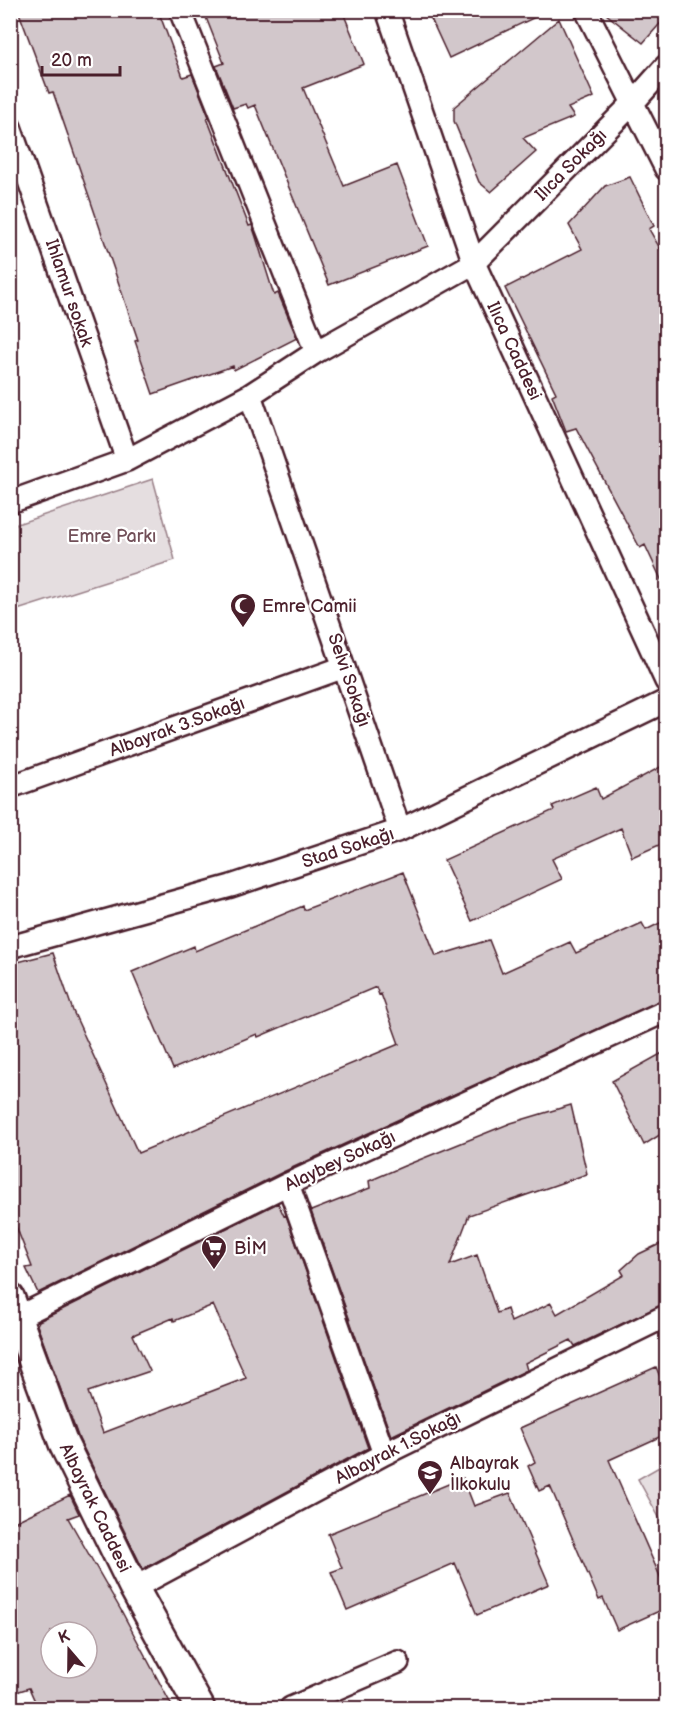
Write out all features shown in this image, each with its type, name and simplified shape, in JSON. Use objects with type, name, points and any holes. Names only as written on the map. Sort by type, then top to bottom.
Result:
[{"type":"street","points":[[180,10],[316,352]]},
{"type":"street","name":"Ilıca Caddesi","points":[[387,10],[474,263],[666,681]]},
{"type":"street","points":[[586,10],[666,169]]},
{"type":"street","name":"Ilıca Sokağı","points":[[10,502],[127,460],[250,395],[316,352],[474,263],[633,103],[666,66]]},
{"type":"street","name":"Ihlamur sokak","points":[[10,127],[127,460]]},
{"type":"street","name":"Selvi Sokağı","points":[[250,395],[400,830]]},
{"type":"street","name":"Albayrak 3.Sokağı","points":[[10,787],[344,666]]},
{"type":"street","name":"Stad Sokağı","points":[[10,947],[231,886],[400,830],[666,701]]},
{"type":"street","name":"Alaybey Sokağı","points":[[13,1312],[666,1011]]},
{"type":"street","points":[[288,1184],[384,1454]]},
{"type":"street","name":"Albayrak Caddesi","points":[[13,1312],[64,1445],[134,1588],[200,1708]]},
{"type":"street","name":"Albayrak 1.Sokağı","points":[[134,1588],[384,1454],[666,1316]]},
{"type":"street","points":[[291,1708],[398,1662]]},
{"type":"green space","name":"Emre Parkı","points":[[153,479],[175,560],[11,612],[11,526]]},
{"type":"green space","points":[[666,1463],[666,1530],[638,1479]]},
{"type":"building","points":[[18,10],[158,10],[183,77],[192,74],[249,226],[252,225],[274,295],[278,293],[297,338],[234,370],[233,366],[153,394],[135,341],[138,340],[53,92],[49,93]]},
{"type":"building","points":[[217,10],[342,10],[364,64],[303,88],[344,186],[397,165],[428,246],[329,285],[255,105],[248,108],[246,104],[233,108],[216,66],[224,63],[205,15]]},
{"type":"building","points":[[427,10],[550,10],[449,58]]},
{"type":"building","points":[[601,10],[666,10],[666,17],[643,43]]},
{"type":"building","points":[[559,19],[594,97],[568,108],[574,117],[523,138],[536,152],[491,192],[479,182],[454,121],[454,107]]},
{"type":"building","points":[[630,177],[654,226],[649,229],[666,259],[666,590],[645,545],[640,548],[576,428],[566,431],[552,395],[556,393],[505,288],[582,249],[569,225],[605,186]]},
{"type":"building","points":[[666,764],[666,842],[632,857],[621,828],[552,859],[562,879],[472,921],[444,860],[554,810],[552,806],[596,787],[601,799]]},
{"type":"building","points":[[403,872],[436,956],[489,940],[502,973],[570,942],[576,953],[642,923],[646,930],[666,920],[666,998],[283,1172],[38,1293],[26,1268],[32,1267],[10,1211],[10,964],[53,953],[73,1011],[138,1153],[399,1044],[381,994],[379,995],[376,987],[258,1037],[257,1034],[173,1069],[132,972],[194,946],[195,951],[303,906],[304,910]]},
{"type":"building","points":[[666,1051],[666,1131],[644,1145],[612,1081]]},
{"type":"building","points":[[571,1105],[587,1174],[469,1215],[450,1265],[477,1255],[497,1313],[507,1309],[511,1322],[551,1303],[557,1314],[624,1275],[621,1270],[639,1254],[666,1241],[666,1303],[575,1346],[571,1340],[525,1363],[527,1370],[391,1436],[311,1211],[370,1188],[369,1181],[404,1166],[511,1123]]},
{"type":"building","points":[[278,1203],[284,1216],[286,1215],[368,1448],[143,1569],[79,1439],[37,1325],[39,1321]],"holes":[[[213,1305],[246,1378],[103,1433],[88,1392],[150,1371],[133,1335],[173,1318],[174,1321]]]},
{"type":"building","points":[[656,1367],[666,1391],[666,1434],[609,1460],[666,1590],[666,1608],[617,1630],[603,1598],[599,1600],[550,1486],[539,1491],[528,1466],[535,1462],[520,1428]]},
{"type":"building","points":[[463,1478],[474,1506],[510,1493],[549,1584],[477,1615],[455,1563],[347,1610],[331,1572],[342,1568],[328,1534]]},
{"type":"building","points":[[70,1495],[79,1514],[68,1518],[173,1708],[38,1708],[29,1688],[10,1694],[10,1524]]},
{"type":"place","name":"Emre Camii","points":[[243,629]]},
{"type":"place","name":"BİM","points":[[214,1271]]},
{"type":"place","name":"Albayrak İlkokulu","points":[[430,1496]]}]
